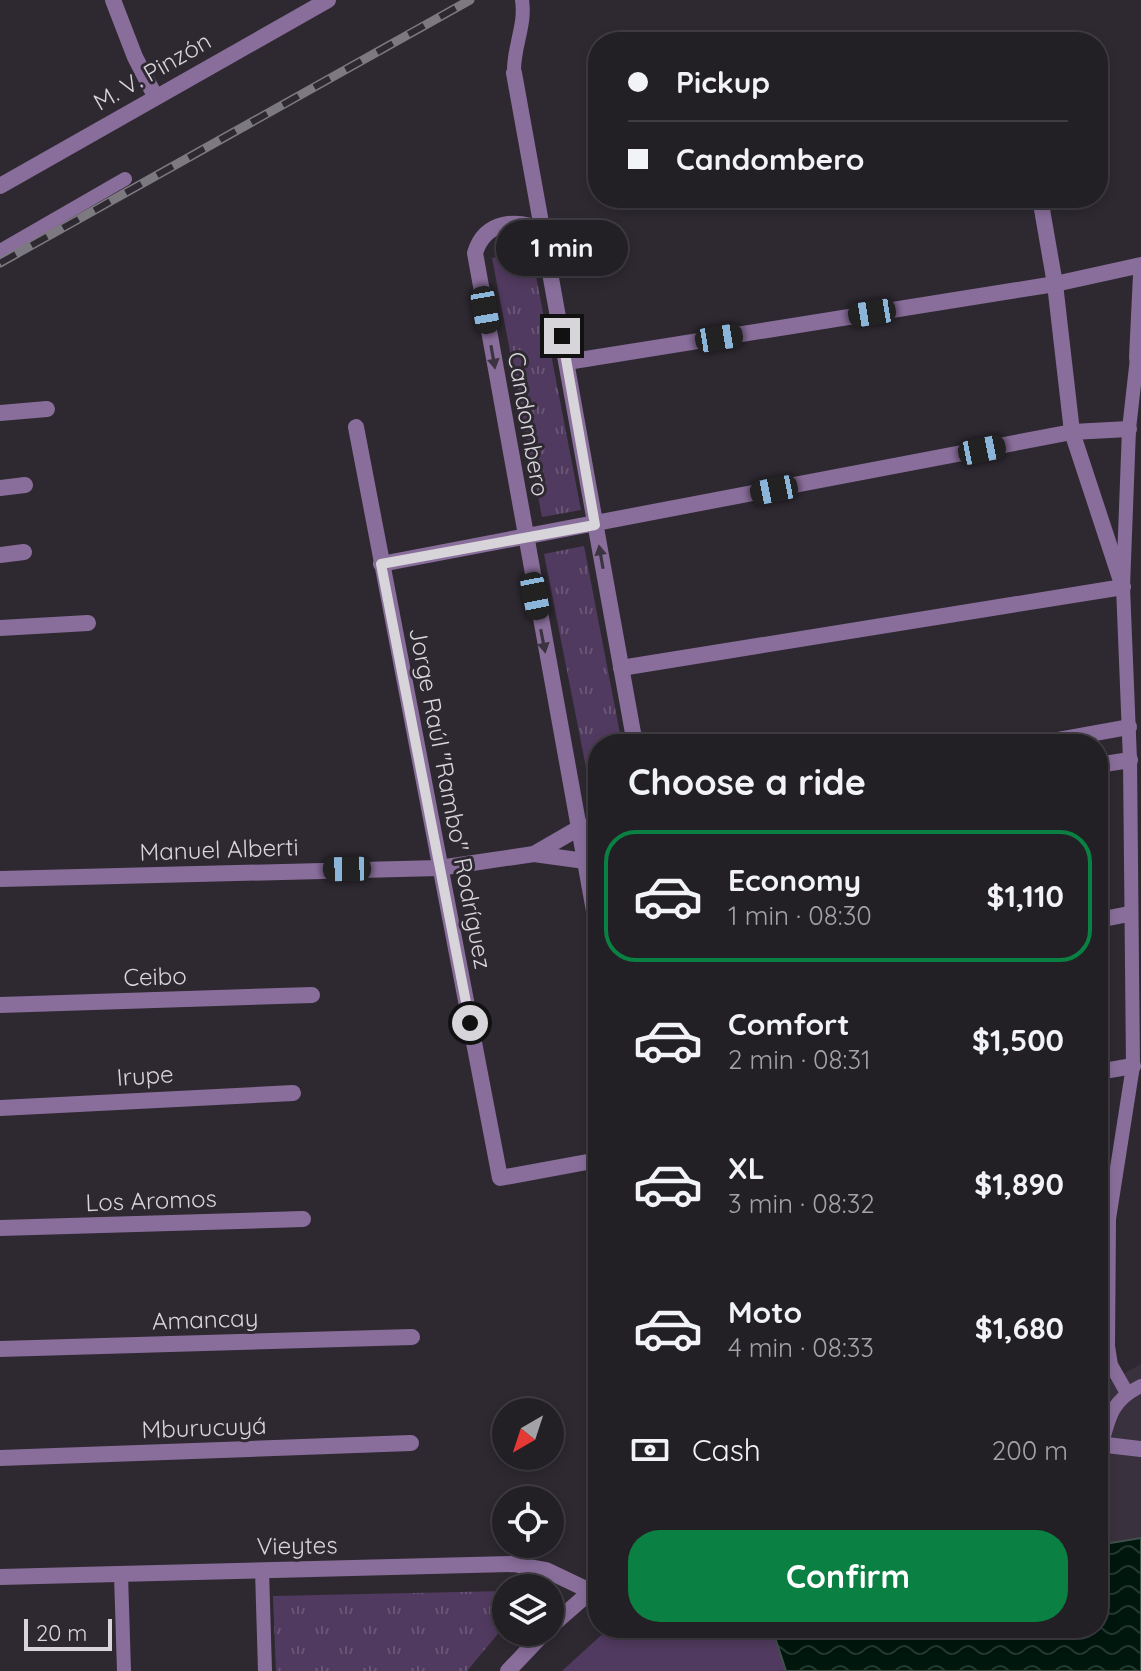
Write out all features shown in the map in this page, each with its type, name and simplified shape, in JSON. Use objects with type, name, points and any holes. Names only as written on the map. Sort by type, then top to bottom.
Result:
[{"type":"street","points":[[113,0],[135,57],[155,96]]},
{"type":"street","name":"M. V. Pinzón","points":[[0,186],[328,0]]},
{"type":"street","name":"Candombero","points":[[514,73],[633,734]]},
{"type":"street","points":[[621,668],[1123,587],[1072,432],[1055,284],[1042,208]]},
{"type":"street","name":"Candombero","points":[[545,232],[522,223],[493,227],[479,237],[475,253],[524,538],[579,828],[588,852]]},
{"type":"street","points":[[567,362],[1055,284],[1118,267],[1141,265]]},
{"type":"street","points":[[1139,358],[1141,275]]},
{"type":"street","points":[[0,413],[47,409]]},
{"type":"street","name":"Jorge Raúl \"Rambo\" Rodríguez","points":[[356,427],[500,1178],[588,1162]]},
{"type":"street","points":[[381,564],[1072,432],[1129,429]]},
{"type":"street","points":[[0,488],[25,485]]},
{"type":"street","points":[[0,555],[24,552]]},
{"type":"street","points":[[0,628],[88,623]]},
{"type":"street","points":[[1090,734],[1129,727]]},
{"type":"street","points":[[1108,763],[1130,760]]},
{"type":"street","points":[[534,854],[579,828],[588,827]]},
{"type":"street","points":[[534,854],[588,860]]},
{"type":"street","name":"Manuel Alberti","points":[[0,879],[439,868],[534,854]]},
{"type":"street","points":[[1108,918],[1129,914]]},
{"type":"street","name":"Ceibo","points":[[0,1005],[312,995]]},
{"type":"street","points":[[1108,1070],[1133,1066]]},
{"type":"street","name":"Irupe","points":[[0,1108],[293,1093]]},
{"type":"street","name":"Los Aromos","points":[[0,1228],[303,1219]]},
{"type":"street","name":"Amancay","points":[[0,1349],[412,1337]]},
{"type":"street","name":"Mburucuyá","points":[[0,1458],[411,1443]]},
{"type":"street","points":[[1108,1445],[1141,1449]]},
{"type":"street","name":"Vieytes","points":[[0,1577],[513,1564],[546,1570],[588,1586]]},
{"type":"street","points":[[564,1615],[588,1593]]},
{"type":"street","points":[[508,1671],[532,1646]]},
{"type":"lane","points":[[514,73],[513,56],[525,18],[522,0]]},
{"type":"lane","points":[[0,251],[125,179]]},
{"type":"lane","points":[[1127,1393],[1111,1365],[1108,1346],[1109,1219],[1133,1066],[1129,914],[1130,760],[1123,587],[1129,429],[1139,358]]},
{"type":"lane","points":[[1108,1419],[1111,1409],[1127,1393],[1141,1386]]},
{"type":"lane","points":[[262,1570],[265,1671]]},
{"type":"lane","points":[[121,1574],[124,1671]]},
{"type":"shaded area","points":[[1141,1364],[1141,1538],[1108,1543],[1108,1382]]},
{"type":"green space","points":[[531,250],[581,510],[542,517],[492,258]]},
{"type":"green space","points":[[584,546],[620,734],[588,734],[588,777],[544,554]]},
{"type":"green space","points":[[492,1591],[492,1641],[467,1671],[276,1671],[273,1596]]},
{"type":"green space","points":[[598,1638],[775,1638],[786,1671],[562,1671]]},
{"type":"water","points":[[1141,1538],[1141,1671],[786,1671],[775,1638],[1108,1638],[1108,1543]]},
{"type":"railway","points":[[0,263],[470,0]]},
{"type":"route","points":[[470,1023],[381,564],[595,525],[562,336]]}]
